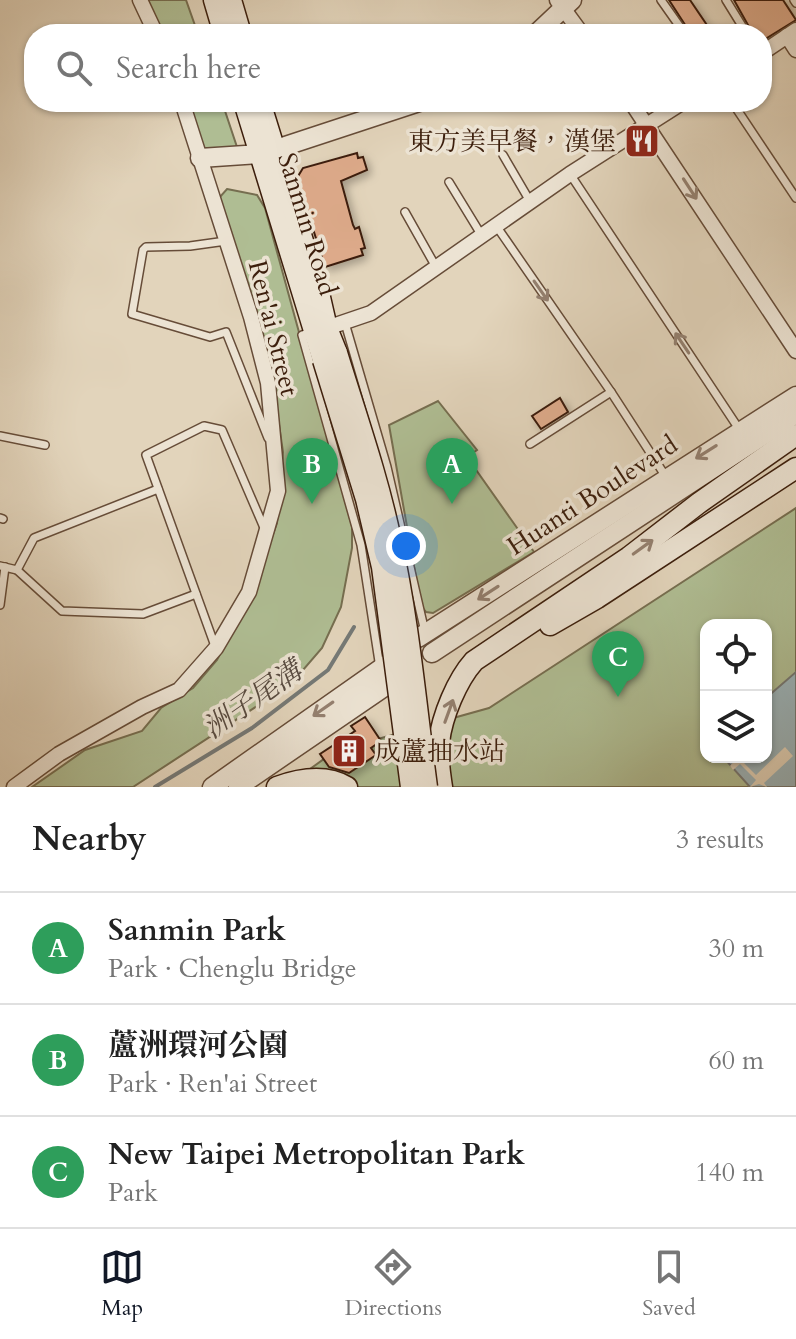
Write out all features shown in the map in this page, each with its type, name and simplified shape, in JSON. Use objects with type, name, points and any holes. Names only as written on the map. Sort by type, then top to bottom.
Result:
[{"type":"main road","points":[[214,0],[221,24]]},
{"type":"main road","points":[[231,0],[238,24]]},
{"type":"main road","name":"Sanmin Road","points":[[249,112],[268,152],[319,293],[328,327],[330,357]]},
{"type":"main road","name":"Sanmin Road","points":[[262,112],[268,152]]},
{"type":"main road","points":[[330,357],[382,567],[411,787]]},
{"type":"main road","points":[[330,357],[377,482],[392,541],[427,787]]},
{"type":"main road","points":[[442,787],[439,742],[465,671],[489,649],[629,557],[796,435]]},
{"type":"main road","points":[[489,649],[549,625],[597,598],[796,468]]},
{"type":"main road","points":[[277,787],[298,779],[317,779],[347,787]]},
{"type":"street","points":[[140,0],[151,24]]},
{"type":"street","points":[[545,24],[565,3],[577,24]]},
{"type":"street","points":[[772,46],[791,33],[796,50]]},
{"type":"street","name":"Ren'ai Street","points":[[14,787],[59,754],[142,707],[179,690],[216,648],[249,592],[278,491],[268,383],[185,112]]},
{"type":"street","points":[[200,158],[268,152],[389,112]]},
{"type":"street","points":[[638,112],[796,351]]},
{"type":"street","points":[[328,327],[371,313],[570,174],[667,112]]},
{"type":"street","name":"Huanti Boulevard","points":[[422,636],[796,396]]},
{"type":"street","name":"Huanti Boulevard","points":[[432,653],[796,414]]},
{"type":"street","points":[[212,787],[386,672]]},
{"type":"street","points":[[238,787],[386,672]]},
{"type":"lane","points":[[661,0],[678,24]]},
{"type":"lane","points":[[726,0],[741,24]]},
{"type":"lane","points":[[739,112],[796,198]]},
{"type":"lane","points":[[503,155],[531,203]]},
{"type":"lane","points":[[570,174],[740,431]]},
{"type":"lane","points":[[449,182],[482,236]]},
{"type":"lane","points":[[405,212],[436,267]]},
{"type":"lane","points":[[497,227],[666,477]]},
{"type":"lane","points":[[226,241],[146,247],[132,314],[210,337],[226,332],[276,458]]},
{"type":"lane","points":[[328,327],[387,467],[422,636],[409,670],[386,672],[361,545],[302,335],[328,327]]},
{"type":"lane","points":[[530,444],[611,392]]},
{"type":"lane","points":[[216,648],[146,455],[204,426],[222,430],[266,532]]},
{"type":"lane","points":[[0,436],[45,445]]},
{"type":"lane","points":[[17,570],[34,538],[158,489]]},
{"type":"lane","points":[[0,605],[3,567],[17,570],[62,611],[143,614],[196,594]]},
{"type":"green space","points":[[143,0],[186,0],[194,24],[153,24]]},
{"type":"green space","points":[[184,112],[225,112],[240,156],[200,158]]},
{"type":"green space","points":[[227,189],[257,195],[265,208],[352,526],[352,548],[341,607],[322,648],[291,684],[133,787],[32,787],[85,750],[142,731],[161,708],[193,688],[217,660],[251,596],[277,523],[283,452],[273,383],[219,198]]},
{"type":"green space","points":[[438,401],[477,450],[467,457],[534,552],[433,613],[426,612],[421,606],[389,425]]},
{"type":"green space","points":[[796,508],[796,787],[285,787],[335,751],[489,708]]},
{"type":"water","points":[[796,672],[796,787],[750,787],[728,763],[772,763],[772,693]]},
{"type":"pier","points":[[785,747],[793,756],[764,783],[767,787],[759,784],[750,787],[756,780],[740,764],[733,770],[730,766],[744,763],[756,775],[772,763]]},
{"type":"building","points":[[669,0],[690,0],[706,24],[685,24]]},
{"type":"building","points":[[734,0],[783,0],[796,20],[772,35],[772,24],[747,24]]},
{"type":"building","points":[[357,153],[358,158],[363,157],[367,170],[341,181],[353,225],[355,229],[359,227],[365,248],[361,249],[363,255],[325,267],[297,178],[303,168]]},
{"type":"building","points":[[560,398],[568,412],[541,429],[532,416]]},
{"type":"building","name":"成蘆抽水站","points":[[365,717],[381,741],[371,748],[376,755],[349,773],[329,767],[320,754],[355,731],[351,726]]},
{"type":"waterway","name":"洲子尾溝","points":[[155,787],[252,728],[328,670],[354,627]]},
{"type":"place","name":"東方美早餐，漢堡","points":[[642,141]]},
{"type":"place","name":"蘆洲環河公園","points":[[312,504]]},
{"type":"place","name":"Sanmin Park","points":[[452,504]]},
{"type":"place","name":"New Taipei Metropolitan Park","points":[[618,697]]},
{"type":"place","name":"成蘆抽水站","points":[[349,751]]}]
